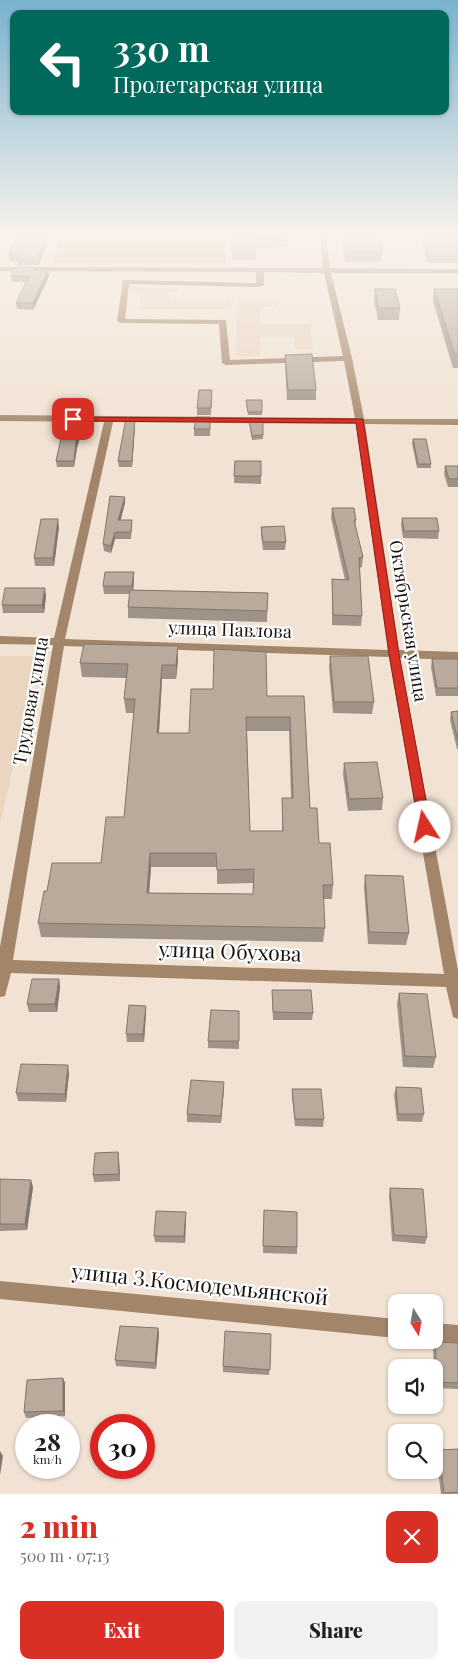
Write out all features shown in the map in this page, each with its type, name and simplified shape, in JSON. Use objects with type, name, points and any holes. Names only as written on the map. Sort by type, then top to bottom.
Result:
[{"type":"street","points":[[123,305],[121,321],[223,322],[226,363],[348,358]]},
{"type":"street","name":"Октябрьская улица","points":[[335,305],[360,421],[394,654],[455,981],[458,1012]]},
{"type":"street","points":[[0,418],[458,422]]},
{"type":"street","name":"Трудовая улица","points":[[0,991],[2,966],[59,642],[110,419]]},
{"type":"street","name":"улица Павлова","points":[[0,640],[458,656]]},
{"type":"street","name":"улица Обухова","points":[[2,966],[455,981]]},
{"type":"street","name":"улица З.Космодемьянской","points":[[0,1290],[388,1328]]},
{"type":"street","points":[[443,1333],[458,1335]]},
{"type":"shaded area","points":[[140,305],[231,305],[231,309],[139,309]]},
{"type":"shaded area","points":[[237,305],[278,305],[278,307],[260,307],[260,324],[310,324],[313,349],[295,349],[294,337],[260,337],[260,356],[236,356]]},
{"type":"shaded area","points":[[0,656],[39,656],[0,824]]},
{"type":"building","points":[[378,305],[399,305],[400,308],[379,308]]},
{"type":"building","points":[[439,305],[458,305],[458,355],[455,355]]},
{"type":"building","points":[[312,354],[316,390],[288,390],[285,355]]},
{"type":"building","points":[[199,390],[212,390],[211,408],[197,408]]},
{"type":"building","points":[[246,400],[262,400],[262,412],[248,412]]},
{"type":"building","points":[[196,417],[210,417],[210,429],[194,429]]},
{"type":"building","points":[[126,418],[135,418],[132,461],[118,461]]},
{"type":"building","points":[[65,420],[82,421],[76,442],[74,461],[56,461]]},
{"type":"building","points":[[249,421],[263,421],[263,435],[252,436]]},
{"type":"building","points":[[413,439],[426,439],[431,464],[418,464]]},
{"type":"building","points":[[235,461],[261,461],[261,476],[234,476]]},
{"type":"building","points":[[445,466],[458,466],[458,479],[449,479]]},
{"type":"building","points":[[110,496],[125,497],[118,520],[132,520],[131,532],[115,532],[111,546],[103,544]]},
{"type":"building","points":[[332,508],[354,508],[356,520],[354,520],[363,557],[359,558],[362,616],[333,615],[332,579],[349,580]]},
{"type":"building","points":[[402,518],[437,518],[439,531],[404,531]]},
{"type":"building","points":[[41,519],[58,519],[53,558],[34,558]]},
{"type":"building","points":[[284,526],[286,542],[263,542],[261,527]]},
{"type":"building","points":[[105,572],[134,572],[132,586],[103,586]]},
{"type":"building","points":[[5,588],[45,588],[42,605],[2,605]]},
{"type":"building","points":[[130,590],[268,593],[267,611],[128,607]]},
{"type":"building","points":[[84,644],[178,646],[176,665],[162,665],[157,733],[189,733],[191,689],[213,689],[214,649],[266,652],[267,696],[304,696],[310,808],[317,808],[319,843],[330,843],[333,885],[323,885],[325,928],[38,923],[52,863],[101,863],[106,817],[124,817],[135,699],[124,699],[128,664],[80,663]],"holes":[[[246,717],[290,717],[293,798],[282,798],[283,831],[250,831]],[[150,853],[216,853],[217,870],[254,869],[253,894],[147,893]]]},
{"type":"building","points":[[330,656],[368,656],[374,702],[334,702]]},
{"type":"building","points":[[432,659],[458,659],[458,688],[437,688]]},
{"type":"building","points":[[458,711],[458,740],[451,712]]},
{"type":"building","points":[[377,762],[383,798],[349,799],[344,763]]},
{"type":"building","points":[[365,875],[403,876],[409,933],[369,932]]},
{"type":"building","points":[[32,979],[59,979],[55,1004],[27,1004]]},
{"type":"building","points":[[272,990],[311,990],[313,1013],[273,1012]]},
{"type":"building","points":[[399,993],[427,994],[436,1057],[405,1056]]},
{"type":"building","points":[[129,1005],[146,1006],[143,1034],[126,1034]]},
{"type":"building","points":[[211,1010],[239,1011],[239,1041],[208,1041]]},
{"type":"building","points":[[21,1064],[68,1065],[65,1094],[16,1093]]},
{"type":"building","points":[[191,1080],[224,1082],[221,1116],[187,1114]]},
{"type":"building","points":[[396,1087],[421,1088],[424,1114],[398,1114]]},
{"type":"building","points":[[292,1089],[321,1089],[324,1119],[295,1119]]},
{"type":"building","points":[[118,1152],[119,1174],[93,1175],[95,1153]]},
{"type":"building","points":[[0,1179],[31,1180],[25,1224],[0,1224]]},
{"type":"building","points":[[390,1188],[423,1189],[427,1237],[394,1235]]},
{"type":"building","points":[[264,1210],[297,1212],[297,1247],[263,1246]]},
{"type":"building","points":[[156,1211],[186,1212],[184,1236],[154,1236]]},
{"type":"building","points":[[120,1326],[158,1328],[155,1363],[115,1360]]},
{"type":"building","points":[[225,1331],[271,1334],[270,1370],[223,1366]]},
{"type":"building","points":[[443,1342],[458,1343],[458,1383],[443,1382],[443,1359],[436,1359],[435,1349],[443,1349]]},
{"type":"building","points":[[63,1378],[63,1411],[24,1412],[27,1380]]},
{"type":"building","points":[[458,1449],[458,1492],[444,1493],[443,1450]]},
{"type":"route","points":[[73,419],[360,421],[394,654],[425,827]]}]
